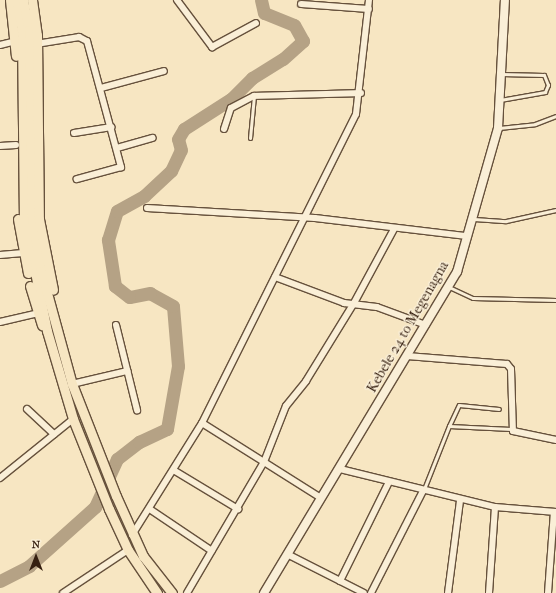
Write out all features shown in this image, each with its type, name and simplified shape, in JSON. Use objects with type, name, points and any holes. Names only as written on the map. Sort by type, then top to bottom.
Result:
[{"type":"main road","points":[[10,0],[16,41],[16,145],[18,214],[23,253],[36,314],[47,331]]},
{"type":"main road","points":[[16,0],[22,33],[28,218],[47,331],[73,419],[95,476],[128,550],[157,593]]},
{"type":"main road","points":[[23,0],[28,30],[28,218],[72,384],[132,535],[155,575],[172,593]]},
{"type":"main road","points":[[32,0],[36,44],[39,219],[56,306],[56,327]]},
{"type":"main road","name":"Kebele 24 to Megenagna","points":[[264,593],[320,498],[340,469],[449,287],[474,219],[498,128],[505,0]]},
{"type":"main road","points":[[95,476],[106,471]]},
{"type":"street","points":[[177,0],[212,47],[256,23]]},
{"type":"street","points":[[132,535],[151,510],[175,471],[202,422],[304,218],[339,154],[361,93],[369,0]]},
{"type":"street","points":[[301,4],[369,9]]},
{"type":"street","points":[[36,44],[84,38],[101,88],[117,148],[120,169],[77,179]]},
{"type":"street","points":[[0,45],[16,41]]},
{"type":"street","points":[[101,88],[164,71]]},
{"type":"street","points":[[224,129],[231,108],[254,96],[361,93]]},
{"type":"street","points":[[74,134],[112,127]]},
{"type":"street","points":[[117,148],[152,138]]},
{"type":"street","points":[[0,146],[16,145]]},
{"type":"street","points":[[147,208],[304,218],[467,236]]},
{"type":"street","points":[[187,593],[238,509],[264,462],[286,406],[306,381],[354,303],[394,229]]},
{"type":"street","points":[[0,255],[23,253]]},
{"type":"street","points":[[275,277],[344,303],[354,303],[377,307],[426,325]]},
{"type":"street","points":[[0,322],[36,314]]},
{"type":"street","points":[[116,325],[137,410]]},
{"type":"street","points":[[407,356],[507,364],[511,369],[511,429],[519,435],[556,440]]},
{"type":"street","points":[[72,384],[127,372]]},
{"type":"street","points":[[27,409],[54,434]]},
{"type":"street","points":[[0,478],[73,419]]},
{"type":"street","points":[[202,422],[320,498]]},
{"type":"street","points":[[340,469],[460,500],[495,507],[555,512],[553,567],[548,593]]},
{"type":"street","points":[[175,471],[238,509]]},
{"type":"street","points":[[340,581],[390,482]]},
{"type":"street","points":[[371,593],[423,490]]},
{"type":"street","points":[[448,593],[460,500]]},
{"type":"street","points":[[489,593],[495,507]]},
{"type":"street","points":[[151,510],[212,551]]},
{"type":"street","points":[[63,593],[128,550]]},
{"type":"street","points":[[287,554],[364,593]]},
{"type":"lane","points":[[500,100],[545,92],[548,85],[544,75],[501,74]]},
{"type":"lane","points":[[250,138],[254,96]]},
{"type":"lane","points":[[498,128],[535,124],[556,116]]},
{"type":"lane","points":[[474,219],[506,221],[556,210]]},
{"type":"lane","points":[[449,287],[473,298],[556,300]]},
{"type":"lane","points":[[423,490],[459,405],[499,409]]},
{"type":"lane","points":[[449,426],[511,429]]},
{"type":"waterway","points":[[0,581],[29,566],[95,507],[117,459],[139,442],[167,429],[178,366],[173,306],[150,293],[129,297],[115,286],[108,240],[117,211],[144,196],[171,171],[181,150],[178,139],[184,129],[231,99],[252,78],[283,59],[303,41],[294,25],[264,13],[261,0]]}]
